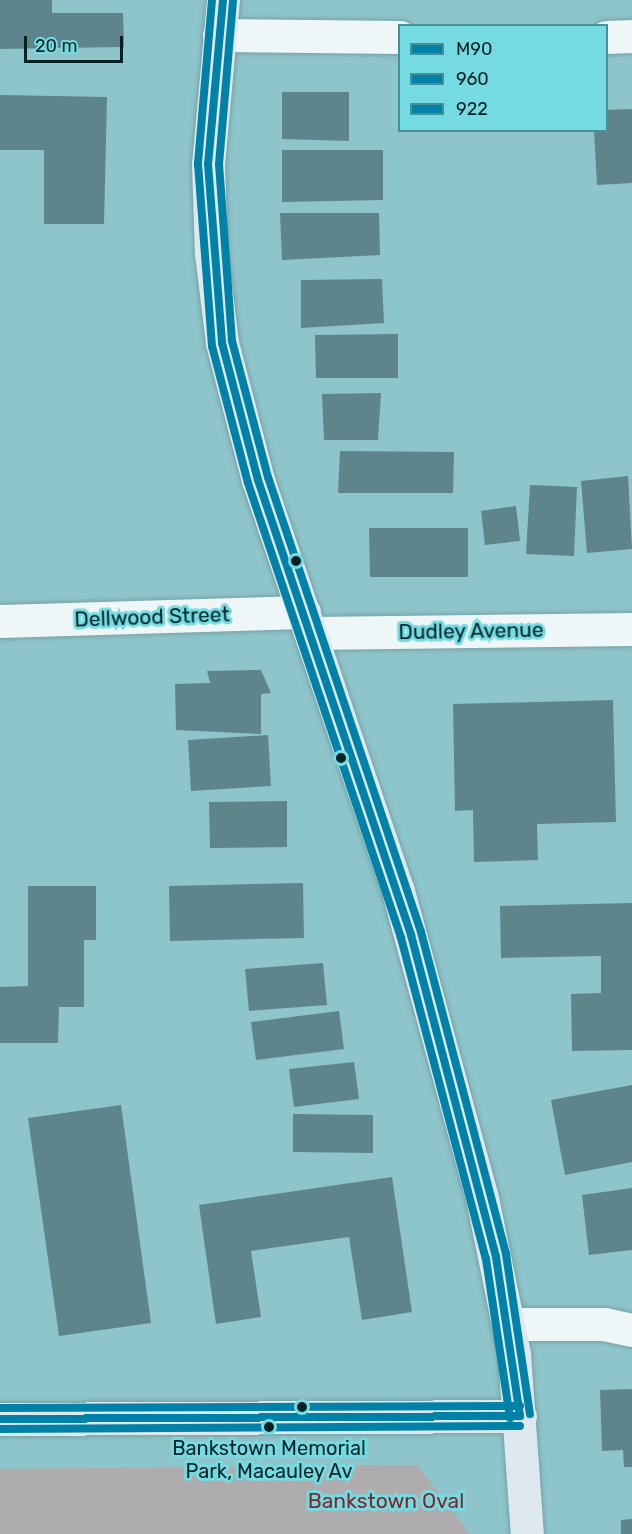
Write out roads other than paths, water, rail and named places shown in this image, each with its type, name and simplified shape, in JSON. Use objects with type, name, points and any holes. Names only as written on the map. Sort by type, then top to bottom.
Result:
[{"type":"main road","points":[[223,0],[208,164],[215,297],[244,432],[411,935],[510,1324],[520,1416],[527,1534]]},
{"type":"main road","points":[[0,1419],[520,1416]]},
{"type":"street","points":[[219,35],[398,37]]},
{"type":"street","points":[[608,37],[632,36]]},
{"type":"street","name":"Dellwood Street","points":[[0,621],[307,623]]},
{"type":"street","name":"Dudley Avenue","points":[[307,623],[632,629]]},
{"type":"street","points":[[510,1324],[618,1327]]},
{"type":"place","name":"Bankstown Memorial Park, Macauley Av","points":[[269,1427]]},
{"type":"park label","name":"Bankstown Oval","points":[[386,1501]]}]
